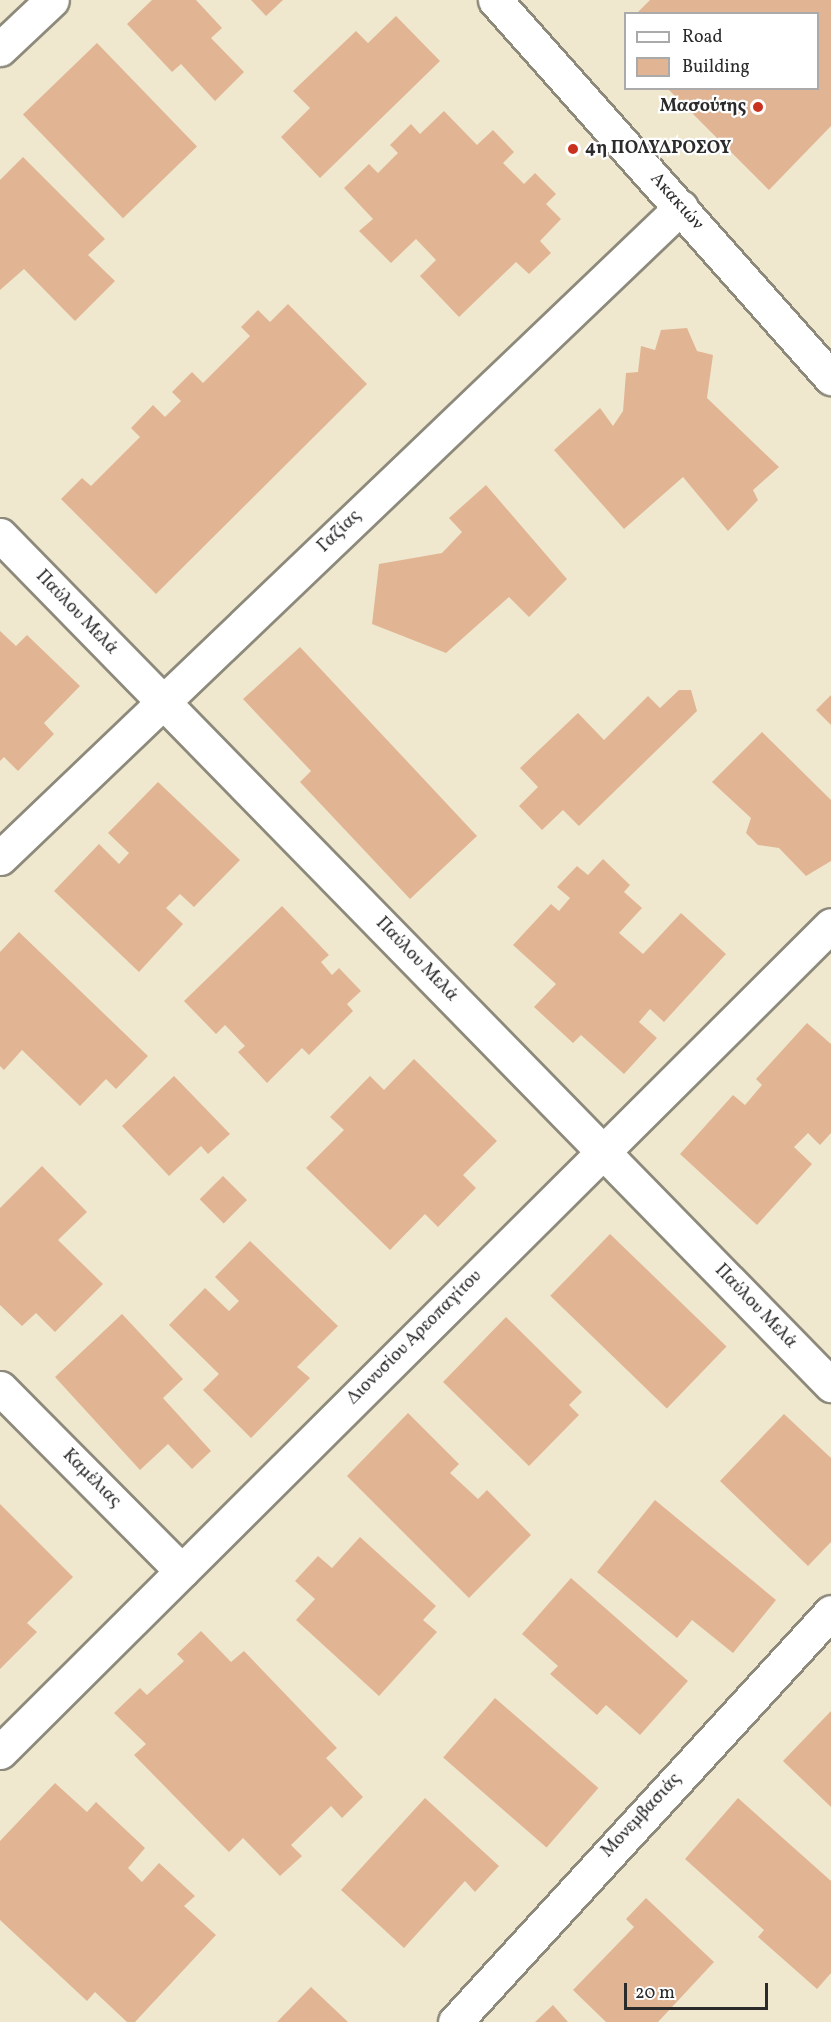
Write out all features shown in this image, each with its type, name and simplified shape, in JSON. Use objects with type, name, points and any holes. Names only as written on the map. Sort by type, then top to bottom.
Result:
[{"type":"street","points":[[0,49],[52,0]]},
{"type":"street","name":"Ακακιών","points":[[495,0],[831,378]]},
{"type":"street","name":"Γαζίας","points":[[0,858],[681,207]]},
{"type":"street","name":"Παύλου Μελά","points":[[0,535],[831,1385]]},
{"type":"street","name":"Διονυσίου Αρεοπαγίτου","points":[[0,1752],[831,925]]},
{"type":"street","name":"Καμέλιας","points":[[0,1388],[182,1571]]},
{"type":"street","name":"Μονεμβασιάς","points":[[455,2022],[831,1612]]},
{"type":"building","points":[[152,0],[196,0],[222,28],[211,38],[244,72],[215,101],[181,64],[172,72],[127,24]]},
{"type":"building","points":[[251,0],[283,0],[266,16]]},
{"type":"building","name":"Μασούτης","points":[[650,0],[831,0],[831,126],[769,190],[669,90],[819,90],[819,12],[638,12]]},
{"type":"building","points":[[396,16],[440,61],[320,178],[281,137],[310,108],[293,91],[356,31],[368,43]]},
{"type":"building","points":[[97,43],[197,147],[123,218],[23,115]]},
{"type":"building","points":[[444,111],[477,145],[493,130],[514,152],[503,163],[524,184],[535,173],[556,194],[546,204],[561,219],[540,241],[551,253],[529,274],[516,262],[459,317],[420,276],[436,260],[416,239],[391,263],[359,231],[373,219],[344,188],[369,164],[378,173],[398,153],[390,145],[411,124],[420,134]]},
{"type":"building","points":[[23,157],[105,239],[88,255],[115,281],[75,321],[24,269],[0,290],[0,180]]},
{"type":"building","points":[[288,304],[367,384],[156,594],[61,499],[82,478],[91,486],[140,437],[131,428],[153,405],[165,417],[181,401],[172,392],[192,372],[203,383],[250,336],[241,327],[258,310],[270,322]]},
{"type":"building","points":[[687,328],[697,351],[713,355],[707,398],[779,467],[753,490],[758,500],[728,531],[683,477],[624,529],[554,450],[600,408],[613,426],[623,411],[626,373],[638,372],[641,346],[655,350],[661,330]]},
{"type":"building","points":[[486,485],[567,579],[529,617],[509,597],[446,653],[372,624],[379,564],[442,553],[462,532],[449,518]]},
{"type":"building","points":[[0,631],[16,646],[27,635],[80,686],[44,723],[54,734],[18,771],[4,757],[0,761]]},
{"type":"building","points":[[300,647],[477,836],[410,899],[300,782],[311,771],[243,699]]},
{"type":"building","points":[[679,690],[691,690],[697,711],[579,826],[563,810],[542,830],[519,806],[538,787],[520,768],[578,713],[604,740],[648,696],[660,708]]},
{"type":"building","points":[[831,695],[831,725],[816,710]]},
{"type":"building","points":[[762,732],[831,800],[831,861],[806,876],[779,848],[758,845],[746,833],[751,818],[712,782]]},
{"type":"building","points":[[158,782],[240,860],[194,907],[180,894],[166,908],[183,924],[139,972],[54,891],[99,844],[119,864],[129,853],[108,833]]},
{"type":"building","points":[[603,859],[630,885],[624,892],[642,908],[619,933],[643,954],[681,913],[726,954],[664,1022],[650,1009],[639,1022],[657,1038],[624,1074],[581,1035],[573,1043],[534,1007],[556,984],[513,945],[551,904],[559,911],[570,898],[557,887],[577,866],[588,875]]},
{"type":"building","points":[[282,906],[329,955],[321,962],[332,975],[339,968],[361,991],[347,1004],[353,1011],[309,1055],[302,1048],[267,1083],[238,1052],[245,1046],[225,1025],[216,1034],[184,1001]]},
{"type":"building","points":[[19,932],[148,1056],[116,1089],[106,1079],[80,1106],[22,1050],[4,1070],[0,1066],[0,952]]},
{"type":"building","points":[[807,1023],[831,1044],[831,1133],[820,1145],[808,1133],[794,1147],[812,1164],[757,1225],[680,1154],[733,1095],[745,1105],[762,1085],[756,1079]]},
{"type":"building","points":[[414,1059],[497,1141],[463,1175],[476,1188],[438,1227],[425,1214],[390,1250],[306,1168],[344,1130],[330,1117],[370,1076],[384,1090]]},
{"type":"building","points":[[174,1076],[230,1134],[208,1154],[201,1146],[169,1176],[122,1126]]},
{"type":"building","points":[[42,1166],[87,1212],[58,1240],[103,1284],[55,1332],[36,1313],[22,1326],[0,1305],[0,1208]]},
{"type":"building","points":[[223,1176],[247,1200],[224,1223],[200,1199]]},
{"type":"building","points":[[610,1234],[727,1347],[667,1408],[550,1296]]},
{"type":"building","points":[[250,1241],[338,1326],[297,1367],[310,1378],[251,1438],[203,1390],[219,1374],[169,1325],[205,1288],[229,1311],[239,1301],[215,1277]]},
{"type":"building","points":[[122,1314],[183,1379],[163,1398],[211,1451],[192,1469],[168,1444],[140,1470],[55,1377]]},
{"type":"building","points":[[506,1317],[582,1392],[569,1405],[579,1415],[529,1466],[443,1382]]},
{"type":"building","points":[[408,1413],[459,1464],[450,1473],[478,1499],[487,1490],[531,1535],[469,1598],[347,1476]]},
{"type":"building","points":[[784,1414],[831,1458],[831,1542],[808,1566],[720,1481]]},
{"type":"building","points":[[655,1500],[776,1600],[733,1653],[692,1620],[677,1638],[597,1572]]},
{"type":"building","points":[[0,1504],[73,1577],[27,1623],[37,1632],[0,1669]]},
{"type":"building","points":[[360,1537],[436,1606],[423,1620],[437,1632],[379,1696],[296,1620],[315,1599],[295,1581],[318,1556],[332,1568]]},
{"type":"building","points":[[571,1578],[688,1681],[640,1735],[606,1705],[597,1715],[550,1674],[558,1666],[522,1634]]},
{"type":"building","points":[[201,1631],[231,1662],[244,1651],[337,1748],[326,1758],[363,1797],[342,1818],[331,1806],[291,1845],[302,1856],[280,1876],[243,1838],[229,1852],[134,1755],[146,1744],[114,1713],[140,1688],[147,1695],[184,1661],[177,1654]]},
{"type":"building","points":[[495,1698],[598,1788],[547,1848],[443,1758]]},
{"type":"building","points":[[831,1711],[831,1807],[783,1761]]},
{"type":"building","points":[[55,1783],[87,1812],[96,1802],[145,1848],[128,1868],[142,1882],[159,1863],[195,1896],[184,1906],[216,1935],[135,2022],[127,2022],[95,1992],[87,2001],[0,1920],[0,1841]]},
{"type":"building","points":[[425,1798],[499,1866],[475,1892],[465,1881],[404,1948],[341,1890]]},
{"type":"building","points":[[738,1798],[831,1881],[831,1973],[817,1989],[758,1937],[764,1930],[685,1859]]},
{"type":"building","points":[[646,1898],[714,1962],[658,2022],[606,2022],[573,1990],[634,1927],[626,1919]]},
{"type":"building","points":[[311,1987],[348,2022],[277,2022]]},
{"type":"building","points":[[553,2005],[568,2022],[535,2022]]},
{"type":"place","name":"Μασούτης","points":[[758,107]]},
{"type":"place","name":"4η ΠΟΛΥΔΡΟΣΟΥ","points":[[573,149]]}]
